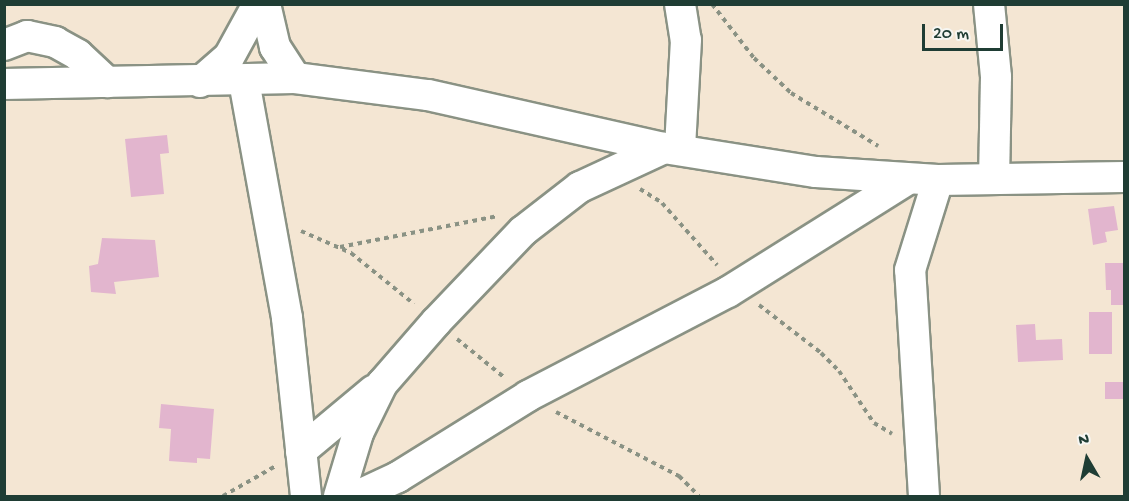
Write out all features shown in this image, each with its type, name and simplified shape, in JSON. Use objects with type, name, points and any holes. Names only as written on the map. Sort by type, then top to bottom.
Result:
[{"type":"street","points":[[200,82],[229,57],[258,4]]},
{"type":"street","points":[[265,4],[275,47],[295,78]]},
{"type":"street","points":[[672,148],[686,40],[680,4]]},
{"type":"street","points":[[989,4],[996,77],[994,178]]},
{"type":"street","points":[[4,45],[27,36],[55,42],[78,56],[107,82]]},
{"type":"street","points":[[4,84],[200,82],[295,78],[428,95],[672,148],[816,171],[938,180],[1125,177]]},
{"type":"street","points":[[244,81],[287,318],[306,496]]},
{"type":"street","points":[[301,451],[382,384],[436,322],[523,231],[580,187],[672,148]]},
{"type":"street","points":[[357,496],[391,487],[528,396],[736,287],[908,179]]},
{"type":"street","points":[[924,496],[910,270],[938,180]]},
{"type":"street","points":[[339,496],[358,433],[382,384]]},
{"type":"path","points":[[712,4],[754,58],[791,93],[831,115],[888,154]]},
{"type":"path","points":[[623,167],[648,196],[662,203],[683,225],[736,287],[821,353],[839,371],[874,423],[920,449]]},
{"type":"path","points":[[266,211],[320,242],[340,247],[528,396],[679,476],[699,496]]},
{"type":"path","points":[[340,247],[505,214]]},
{"type":"path","points":[[223,496],[301,451]]},
{"type":"building","points":[[167,135],[169,153],[160,154],[164,194],[131,197],[125,139]]},
{"type":"building","points":[[1114,206],[1118,230],[1105,232],[1107,242],[1093,245],[1088,209]]},
{"type":"building","points":[[102,238],[155,240],[159,277],[114,282],[116,294],[91,292],[89,266],[98,264]]},
{"type":"building","points":[[1105,263],[1124,263],[1124,305],[1111,305],[1111,290],[1106,290]]},
{"type":"building","points":[[1089,312],[1112,312],[1112,354],[1089,354]]},
{"type":"building","points":[[1035,324],[1036,340],[1062,339],[1063,360],[1018,362],[1016,325]]},
{"type":"building","points":[[1105,382],[1124,382],[1124,399],[1105,399]]},
{"type":"building","points":[[161,404],[214,409],[210,459],[197,458],[197,463],[169,461],[171,429],[159,428]]}]
